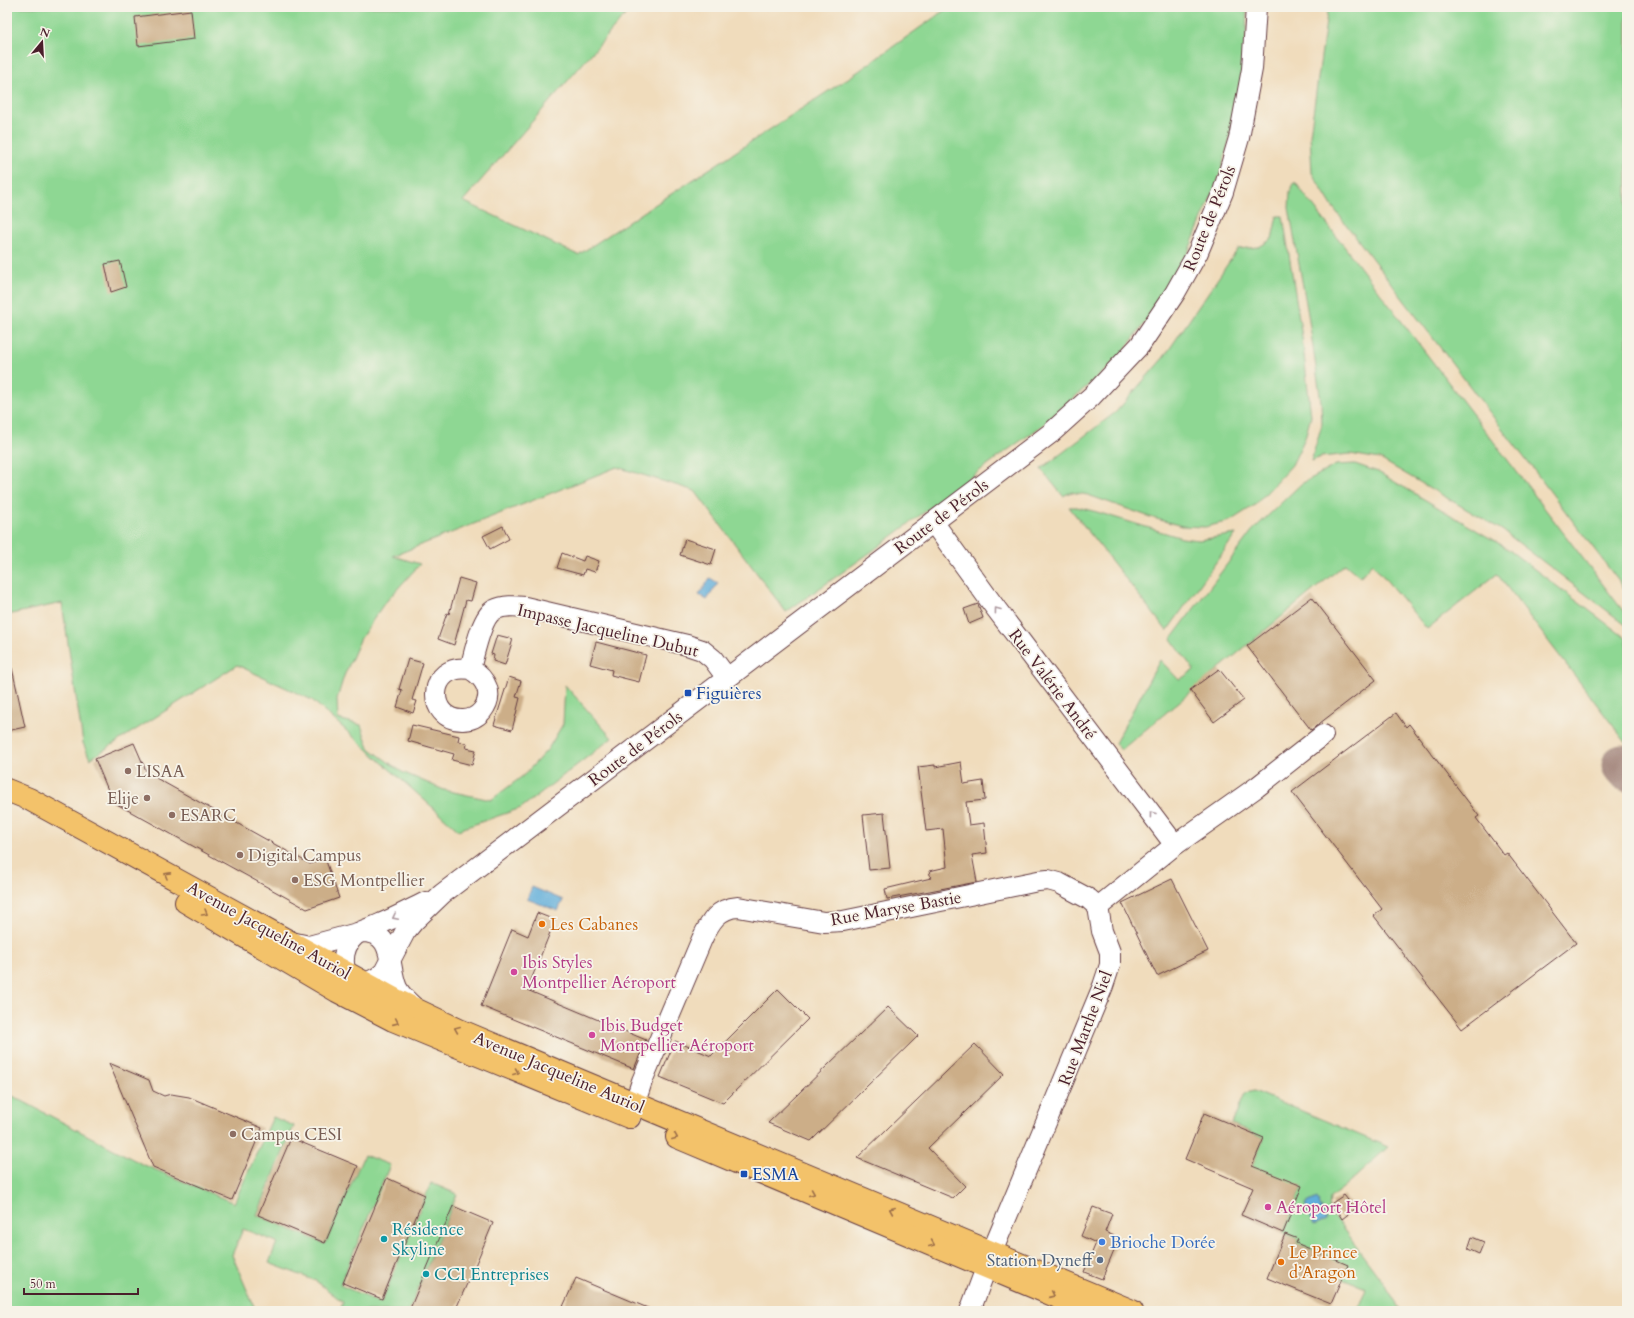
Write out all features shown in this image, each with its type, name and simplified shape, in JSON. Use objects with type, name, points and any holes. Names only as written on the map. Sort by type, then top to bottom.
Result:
[{"type":"main road","name":"Avenue Jacqueline Auriol","points":[[7,790],[29,799],[287,941],[353,982],[416,1009],[632,1111]]},
{"type":"main road","name":"Avenue Jacqueline Auriol","points":[[7,804],[30,814],[228,926],[369,1009],[406,1026],[632,1111],[742,1147],[990,1259],[1091,1311]]},
{"type":"main road","name":"Avenue Jacqueline Auriol","points":[[990,1259],[1132,1311]]},
{"type":"street","name":"Route de Pérols","points":[[390,962],[405,932],[414,921],[442,894],[1051,433],[1092,396],[1140,345],[1175,293],[1198,252],[1223,192],[1239,138],[1252,69],[1256,7]]},
{"type":"street","name":"Rue Valérie André","points":[[933,522],[1175,846]]},
{"type":"street","name":"Impasse Jacqueline Dubut","points":[[470,669],[486,619],[494,610],[508,606],[525,607],[687,645],[702,650],[713,659],[727,678]]},
{"type":"street","points":[[1098,907],[1175,846],[1257,787],[1323,735]]},
{"type":"street","name":"Rue Maryse Bastie","points":[[632,1111],[642,1082],[702,939],[717,915],[728,908],[738,907],[824,922],[843,921],[1048,880],[1059,883],[1078,892],[1094,902],[1098,907]]},
{"type":"street","name":"Route de Pérols","points":[[287,941],[308,946],[361,932],[382,924],[442,894]]},
{"type":"street","name":"Rue Marthe Niel","points":[[970,1311],[1108,971],[1110,952],[1102,931],[1098,907]]},
{"type":"street","points":[[228,926],[242,930],[329,976],[353,982],[380,976],[390,962]]},
{"type":"street","points":[[369,1009],[353,982],[343,960],[344,952],[350,940],[361,932],[372,933],[384,940],[390,952],[390,962],[398,989],[403,997],[416,1009]]},
{"type":"green space","points":[[7,7],[632,7],[463,201],[578,255],[856,73],[949,7],[1247,7],[1244,86],[1219,178],[1181,269],[1119,358],[1043,425],[871,552],[786,612],[695,491],[617,467],[393,556],[420,564],[383,605],[361,638],[344,676],[337,699],[338,719],[361,725],[369,748],[402,772],[444,790],[491,800],[524,775],[548,749],[563,724],[565,685],[612,738],[521,808],[458,830],[312,700],[237,665],[90,759],[83,743],[62,603],[7,615]]},
{"type":"green space","points":[[1328,7],[1627,7],[1627,592],[1332,206],[1312,173],[1310,135]]},
{"type":"green space","points":[[1295,182],[1627,616],[1627,626],[1502,530],[1380,459],[1350,454],[1321,457],[1311,461],[1322,424],[1321,402],[1309,320],[1289,208],[1290,191]]},
{"type":"green space","points":[[1277,216],[1283,216],[1302,337],[1311,416],[1305,438],[1292,465],[1255,505],[1230,521],[1205,527],[1182,526],[1153,518],[1088,495],[1071,492],[1063,496],[1041,469],[1116,412],[1164,357],[1238,249],[1259,247],[1272,239]]},
{"type":"green space","points":[[1355,464],[1378,472],[1505,547],[1627,639],[1627,744],[1497,574],[1427,629],[1372,563],[1360,577],[1345,564],[1121,750],[1115,743],[1160,660],[1179,680],[1194,670],[1171,639],[1252,531],[1301,484],[1336,465]]},
{"type":"green space","points":[[1069,507],[1077,507],[1097,512],[1182,538],[1199,540],[1236,534],[1167,631]]},
{"type":"green space","points":[[1254,1091],[1388,1147],[1348,1184],[1330,1198],[1329,1210],[1382,1281],[1401,1311],[1357,1311],[1366,1288],[1325,1272],[1331,1258],[1296,1243],[1298,1239],[1283,1233],[1302,1186],[1248,1175],[1264,1138],[1232,1124],[1245,1093]]},
{"type":"green space","points":[[7,1093],[142,1164],[234,1203],[273,1117],[294,1126],[257,1215],[325,1244],[364,1155],[390,1165],[340,1285],[381,1303],[431,1183],[457,1194],[409,1311],[340,1311],[343,1302],[316,1281],[269,1263],[277,1242],[243,1229],[232,1255],[256,1311],[7,1311]]},
{"type":"water","points":[[710,578],[718,583],[707,600],[699,595]]},
{"type":"water","points":[[532,887],[563,900],[558,911],[527,899]]},
{"type":"water","points":[[1317,1198],[1326,1220],[1314,1225],[1305,1204]]},
{"type":"building","points":[[191,10],[194,39],[138,46],[135,17]]},
{"type":"building","points":[[120,261],[126,287],[111,292],[105,264]]},
{"type":"building","points":[[503,526],[509,539],[490,549],[483,536]]},
{"type":"building","points":[[685,539],[716,549],[711,565],[680,555]]},
{"type":"building","points":[[562,553],[583,561],[585,556],[599,561],[595,572],[585,569],[583,575],[557,568]]},
{"type":"building","points":[[459,578],[476,583],[471,601],[466,600],[454,645],[438,639],[447,613],[449,614]]},
{"type":"building","points":[[1312,597],[1376,680],[1311,730],[1247,646]]},
{"type":"building","points":[[978,604],[983,618],[969,624],[964,609]]},
{"type":"building","points":[[497,635],[513,639],[505,665],[493,661],[494,655],[491,654]]},
{"type":"building","points":[[596,642],[646,655],[639,682],[611,675],[612,670],[590,664]]},
{"type":"building","points":[[408,659],[423,663],[412,700],[417,701],[413,713],[397,707],[402,690],[399,689]]},
{"type":"building","points":[[7,668],[12,668],[25,727],[7,731]]},
{"type":"building","points":[[1219,669],[1244,700],[1214,722],[1190,690]]},
{"type":"building","points":[[509,677],[521,681],[516,697],[520,698],[512,730],[494,725]]},
{"type":"building","points":[[1396,713],[1406,727],[1409,724],[1479,816],[1476,818],[1504,855],[1507,853],[1576,943],[1462,1029],[1374,916],[1382,909],[1292,792]]},
{"type":"building","points":[[412,725],[459,736],[458,741],[467,744],[466,748],[476,750],[472,765],[452,760],[454,754],[408,741]]},
{"type":"building","points":[[134,743],[147,773],[310,864],[325,858],[339,898],[307,909],[113,802],[95,759]]},
{"type":"building","points":[[961,762],[964,784],[983,781],[985,800],[966,802],[969,825],[984,823],[987,853],[972,855],[977,882],[887,899],[885,889],[931,878],[929,871],[947,867],[943,829],[926,831],[918,767],[935,765],[935,767]]},
{"type":"building","points":[[884,813],[890,868],[869,870],[863,815]]},
{"type":"building","points":[[1172,879],[1208,951],[1157,976],[1122,903]]},
{"type":"building","points":[[537,913],[555,920],[527,990],[646,1040],[634,1069],[481,1006],[512,929],[528,936]]},
{"type":"building","points":[[778,989],[808,1019],[723,1103],[660,1077],[675,1041],[711,1056]]},
{"type":"building","points":[[888,1007],[918,1036],[811,1141],[768,1123]]},
{"type":"building","points":[[975,1044],[1004,1074],[928,1148],[965,1186],[953,1198],[857,1158]]},
{"type":"building","name":"Campus CESI","points":[[109,1063],[149,1080],[153,1091],[164,1096],[171,1094],[189,1097],[262,1128],[232,1200],[153,1167]]},
{"type":"building","points":[[1204,1113],[1264,1138],[1252,1166],[1302,1186],[1283,1233],[1241,1215],[1253,1188],[1185,1159]]},
{"type":"building","points":[[291,1138],[358,1166],[325,1243],[258,1215]]},
{"type":"building","name":"Résidence Skyline","points":[[387,1178],[425,1195],[382,1299],[343,1283]]},
{"type":"building","points":[[1344,1195],[1355,1209],[1342,1219],[1332,1203]]},
{"type":"building","points":[[453,1206],[493,1223],[455,1311],[409,1311]]},
{"type":"building","points":[[1093,1207],[1112,1214],[1105,1232],[1119,1238],[1102,1279],[1084,1272],[1096,1243],[1081,1236]]},
{"type":"building","points":[[1285,1234],[1298,1239],[1296,1243],[1348,1265],[1331,1304],[1267,1278]]},
{"type":"building","points":[[1472,1237],[1484,1242],[1479,1254],[1468,1249]]},
{"type":"building","points":[[576,1278],[655,1311],[561,1311]]},
{"type":"taxiway","points":[[1622,765],[1627,771]]},
{"type":"place","name":"Figuières","points":[[688,693]]},
{"type":"place","name":"LISAA","points":[[128,771]]},
{"type":"place","name":"Elije","points":[[147,798]]},
{"type":"place","name":"ESARC","points":[[172,815]]},
{"type":"place","name":"Digital Campus","points":[[240,855]]},
{"type":"place","name":"ESG Montpellier","points":[[295,880]]},
{"type":"place","name":"Les Cabanes","points":[[542,924]]},
{"type":"place","name":"Ibis Styles Montpellier Aéroport","points":[[514,972]]},
{"type":"place","name":"Ibis Budget Montpellier Aéroport","points":[[592,1035]]},
{"type":"place","name":"Campus CESI","points":[[233,1134]]},
{"type":"place","name":"ESMA","points":[[744,1174]]},
{"type":"place","name":"Aéroport Hôtel","points":[[1268,1207]]},
{"type":"place","name":"Résidence Skyline","points":[[384,1239]]},
{"type":"place","name":"Brioche Dorée","points":[[1102,1242]]},
{"type":"place","name":"Station Dyneff","points":[[1100,1260]]},
{"type":"place","name":"Le Prince d’Aragon","points":[[1281,1262]]},
{"type":"place","name":"CCI Entreprises","points":[[426,1274]]}]
